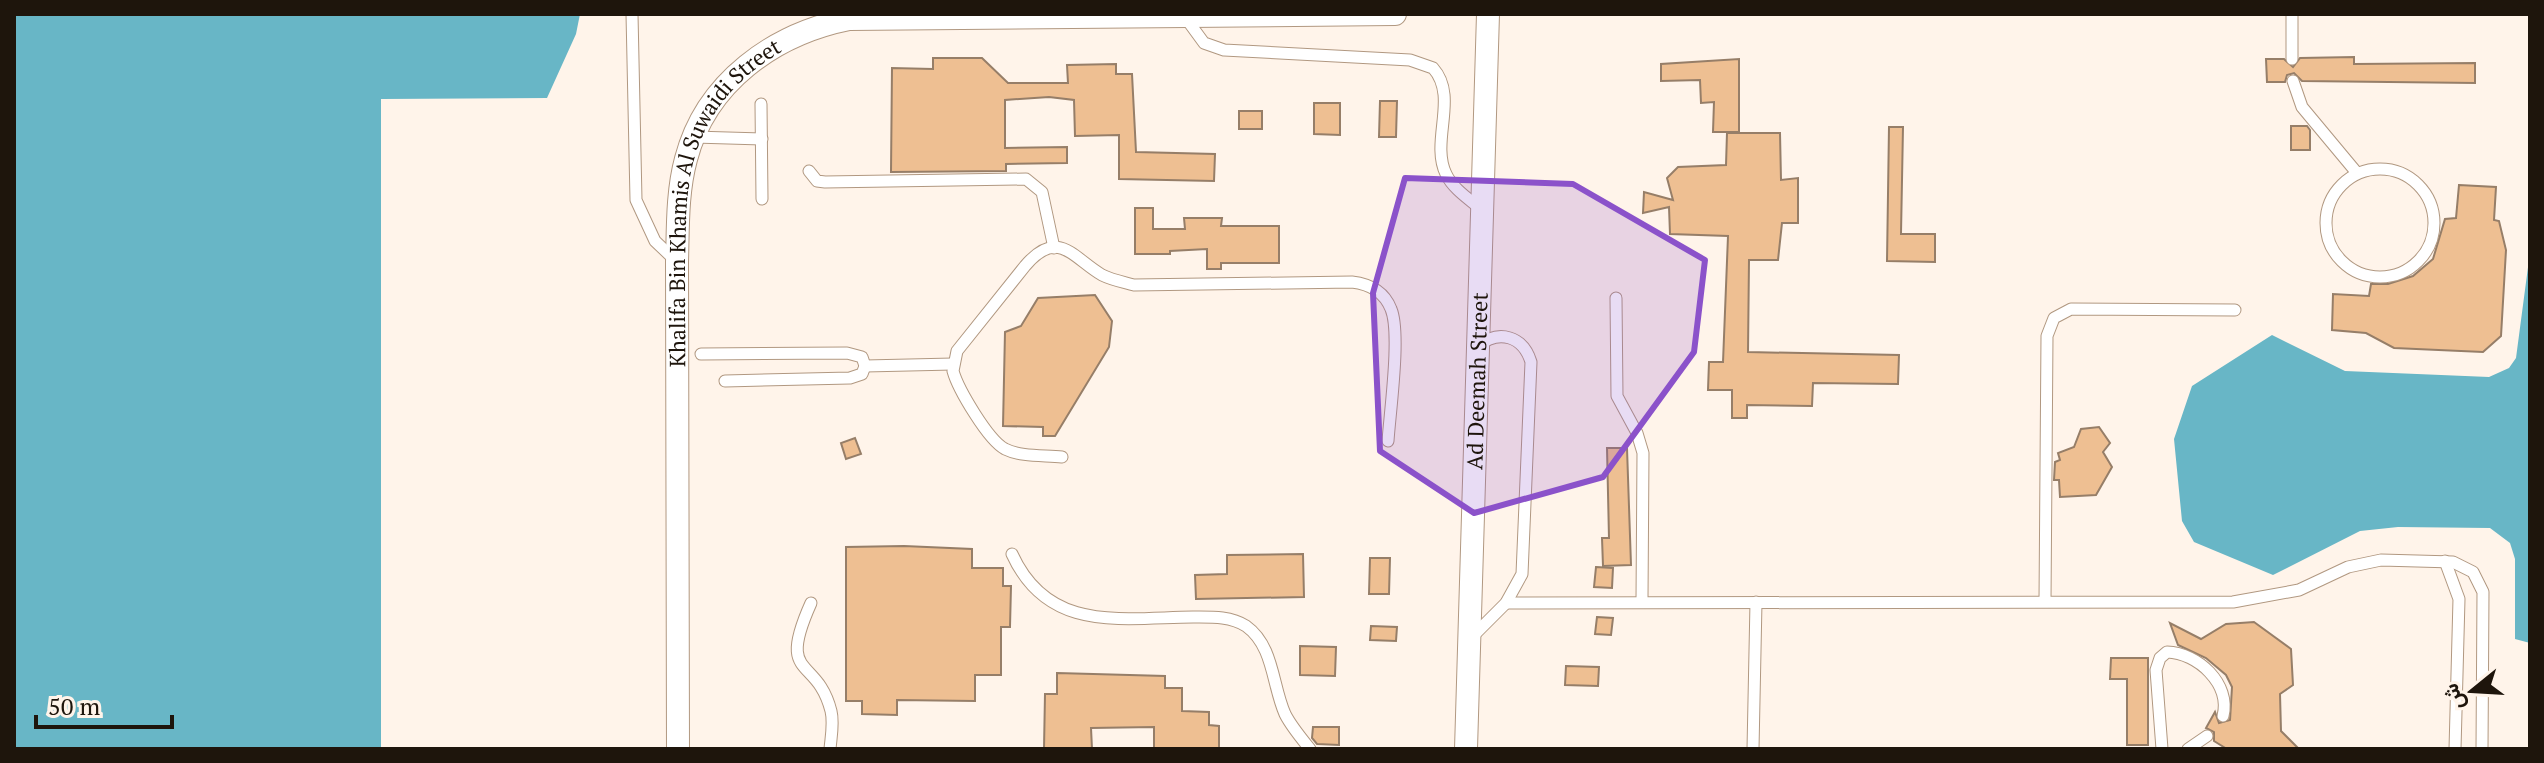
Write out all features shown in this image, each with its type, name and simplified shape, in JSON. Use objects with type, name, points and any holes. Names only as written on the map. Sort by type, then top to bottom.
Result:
[{"type":"street","name":"Khalifa Bin Khamis Al Suwaidi Street","points":[[678,749],[677,262],[681,186],[702,119],[741,70],[778,43],[819,25],[879,17],[1395,14]]},
{"type":"street","name":"Ad Deemah Street","points":[[1466,749],[1488,14]]},
{"type":"lane","points":[[632,14],[636,200],[655,241],[677,262]]},
{"type":"lane","points":[[2292,14],[2292,59]]},
{"type":"lane","points":[[1185,17],[1204,43],[1224,50],[1410,60],[1433,68],[1444,90],[1443,164],[1452,184],[1482,211]]},
{"type":"lane","points":[[2293,81],[2302,107],[2357,173]]},
{"type":"lane","points":[[761,104],[762,199]]},
{"type":"lane","points":[[694,137],[762,139]]},
{"type":"lane","points":[[2374,169],[2392,170],[2408,176],[2422,188],[2431,204],[2434,222],[2432,239],[2424,256],[2411,268],[2395,276],[2377,278],[2359,274],[2344,264],[2333,250],[2326,233],[2329,207],[2342,184],[2357,173],[2374,169]]},
{"type":"lane","points":[[809,171],[813,178],[825,182],[1026,179],[1042,192],[1054,248]]},
{"type":"lane","points":[[1062,457],[1016,453],[1000,446],[958,383],[953,364],[957,351],[1032,257],[1054,248],[1077,254],[1101,274],[1134,285],[1352,282],[1375,288],[1390,306],[1394,318],[1388,441]]},
{"type":"lane","points":[[1616,298],[1617,396],[1637,433],[1643,453],[1642,600]]},
{"type":"lane","points":[[2045,601],[2050,323],[2059,314],[2071,309],[2235,310]]},
{"type":"lane","points":[[1470,640],[1506,603],[1518,585],[1524,560],[1531,362],[1522,345],[1505,336],[1486,340],[1478,346]]},
{"type":"lane","points":[[701,354],[847,353],[862,357],[865,366],[862,374],[850,378],[725,381]]},
{"type":"lane","points":[[865,366],[953,364]]},
{"type":"lane","points":[[1012,554],[1034,591],[1071,613],[1099,618],[1215,617],[1244,625],[1264,647],[1285,714],[1310,749]]},
{"type":"lane","points":[[1506,603],[1642,600],[2249,601],[2299,590],[2370,561],[2445,561],[2464,565],[2473,572],[2483,592],[2482,749]]},
{"type":"lane","points":[[2445,561],[2459,599],[2455,749]]},
{"type":"lane","points":[[1753,749],[1756,602]]},
{"type":"lane","points":[[811,603],[799,630],[797,652],[805,673],[824,695],[831,710],[830,749]]},
{"type":"lane","points":[[2162,749],[2156,670],[2160,658],[2167,652],[2179,653],[2212,674],[2222,687],[2223,716]]},
{"type":"lane","points":[[2188,749],[2207,736]]},
{"type":"highlighted area","points":[[1405,178],[1573,184],[1705,260],[1694,352],[1603,477],[1474,513],[1380,451],[1373,293]]},
{"type":"water","points":[[14,14],[580,14],[576,34],[547,98],[381,99],[381,749],[14,749]]},
{"type":"water","points":[[2530,252],[2530,643],[2515,639],[2515,559],[2510,543],[2490,528],[2398,527],[2360,531],[2273,575],[2194,542],[2182,521],[2174,439],[2192,386],[2272,335],[2345,371],[2489,377],[2509,368],[2516,358]]},
{"type":"building","points":[[2354,57],[2354,64],[2475,63],[2475,83],[2302,81],[2294,73],[2287,75],[2285,82],[2267,82],[2266,59],[2284,59],[2293,67],[2300,58]]},
{"type":"building","points":[[933,58],[982,58],[1008,83],[1068,83],[1067,65],[1116,64],[1116,74],[1132,74],[1136,152],[1215,154],[1214,181],[1119,179],[1119,135],[1075,136],[1074,100],[1049,97],[1005,100],[1005,148],[1067,147],[1067,163],[1006,164],[1006,171],[891,172],[892,68],[933,69]]},
{"type":"building","points":[[1739,59],[1739,132],[1713,132],[1714,102],[1701,103],[1700,80],[1661,81],[1661,64]]},
{"type":"building","points":[[1380,101],[1397,101],[1396,137],[1379,137]]},
{"type":"building","points":[[1314,103],[1340,103],[1340,135],[1314,134]]},
{"type":"building","points":[[1239,111],[1262,111],[1262,129],[1239,129]]},
{"type":"building","points":[[2291,126],[2307,126],[2310,130],[2310,150],[2291,150]]},
{"type":"building","points":[[1889,127],[1903,127],[1901,234],[1935,234],[1935,262],[1887,261]]},
{"type":"building","points":[[1727,133],[1780,133],[1781,180],[1798,178],[1798,223],[1782,223],[1778,260],[1749,260],[1748,352],[1899,355],[1898,384],[1813,383],[1812,406],[1747,405],[1747,418],[1732,418],[1732,390],[1708,390],[1709,362],[1723,362],[1728,236],[1670,234],[1669,207],[1643,213],[1644,192],[1673,200],[1667,178],[1678,167],[1726,165]]},
{"type":"building","points":[[2459,185],[2496,187],[2494,220],[2499,221],[2506,250],[2501,336],[2483,352],[2394,348],[2366,333],[2332,330],[2333,294],[2369,296],[2371,284],[2388,284],[2413,276],[2433,259],[2445,219],[2456,218]]},
{"type":"building","points":[[1135,208],[1153,208],[1153,229],[1185,229],[1184,218],[1222,218],[1221,226],[1279,226],[1279,263],[1221,263],[1221,269],[1207,269],[1207,249],[1170,251],[1170,254],[1135,254]]},
{"type":"building","points":[[1095,295],[1112,321],[1109,347],[1055,436],[1043,436],[1043,427],[1003,426],[1005,332],[1021,326],[1038,298]]},
{"type":"building","points":[[2099,427],[2110,443],[2103,452],[2112,467],[2096,495],[2060,497],[2059,480],[2054,480],[2055,462],[2060,460],[2058,453],[2074,447],[2081,429]]},
{"type":"building","points":[[855,438],[861,454],[846,459],[841,443]]},
{"type":"building","points":[[1607,448],[1627,448],[1631,565],[1603,566],[1602,538],[1609,538]]},
{"type":"building","points":[[846,547],[972,549],[972,568],[1003,568],[1003,586],[1011,586],[1010,627],[1001,627],[1001,675],[975,675],[975,701],[897,700],[897,715],[862,714],[862,701],[846,701]]},
{"type":"building","points":[[1303,554],[1304,597],[1196,599],[1195,575],[1227,574],[1227,555]]},
{"type":"building","points":[[1370,558],[1390,558],[1389,594],[1369,594]]},
{"type":"building","points":[[1596,567],[1613,568],[1612,588],[1594,587]]},
{"type":"building","points":[[1597,617],[1613,618],[1611,635],[1595,634]]},
{"type":"building","points":[[2254,622],[2291,649],[2293,685],[2280,694],[2281,731],[2299,749],[2227,749],[2214,741],[2214,732],[2206,728],[2215,712],[2219,723],[2230,720],[2232,687],[2226,675],[2206,658],[2178,645],[2170,623],[2201,639],[2226,624]]},
{"type":"building","points":[[1371,626],[1397,627],[1396,641],[1370,640]]},
{"type":"building","points":[[1300,646],[1336,647],[1335,676],[1300,675]]},
{"type":"building","points":[[2111,658],[2148,658],[2148,745],[2127,745],[2127,679],[2110,679]]},
{"type":"building","points":[[1566,666],[1599,667],[1598,686],[1565,685]]},
{"type":"building","points":[[1057,673],[1165,676],[1165,688],[1182,688],[1182,711],[1209,712],[1209,725],[1219,726],[1219,749],[1154,749],[1154,727],[1091,728],[1092,749],[1044,749],[1045,694],[1057,694]]},
{"type":"building","points":[[1313,727],[1339,727],[1339,745],[1317,744],[1312,738]]}]
